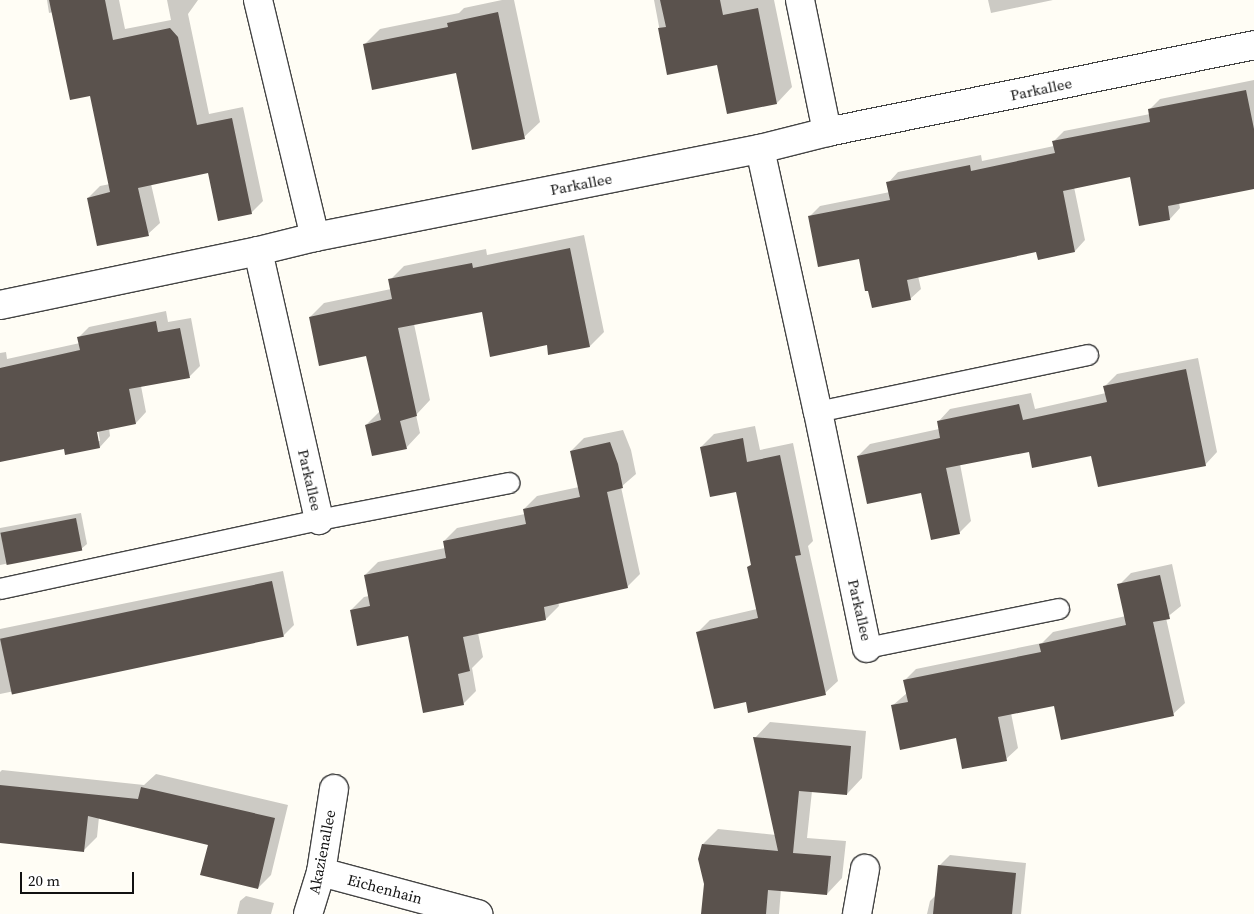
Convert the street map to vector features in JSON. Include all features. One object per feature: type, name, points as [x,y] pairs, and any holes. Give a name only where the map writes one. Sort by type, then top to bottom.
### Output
[{"type":"street","points":[[258,0],[315,237]]},
{"type":"street","points":[[800,0],[827,132]]},
{"type":"street","name":"Parkallee","points":[[0,305],[258,252],[315,237],[760,149],[827,132],[1254,45]]},
{"type":"street","name":"Parkallee","points":[[760,149],[818,412],[867,648]]},
{"type":"street","name":"Parkallee","points":[[258,252],[319,520]]},
{"type":"street","name":"Akazienallee","points":[[308,914],[321,872],[334,789]]},
{"type":"street","points":[[857,914],[865,869]]},
{"type":"street","name":"Eichenhain","points":[[321,872],[478,914]]},
{"type":"lane","points":[[818,412],[1088,356]]},
{"type":"lane","name":"Parkallee","points":[[319,520],[509,483]]},
{"type":"lane","points":[[0,589],[319,520]]},
{"type":"lane","name":"Parkallee","points":[[867,648],[1059,609]]},
{"type":"building","points":[[49,0],[105,0],[113,40],[170,28],[178,37],[197,125],[232,118],[252,214],[218,221],[208,173],[138,188],[149,236],[97,246],[87,198],[110,192],[90,96],[70,100]]},
{"type":"building","points":[[660,0],[720,0],[723,15],[758,8],[777,104],[727,114],[717,65],[667,75],[658,28],[666,27]]},
{"type":"building","points":[[498,12],[525,139],[472,150],[456,73],[372,90],[363,44],[448,27],[447,23]]},
{"type":"building","points":[[1246,90],[1254,129],[1254,189],[1168,206],[1170,220],[1139,226],[1130,177],[1063,191],[1075,252],[1038,260],[1036,252],[907,280],[911,300],[872,308],[868,291],[865,291],[859,259],[818,267],[808,216],[890,200],[886,182],[970,165],[971,171],[1055,153],[1052,141],[1150,122],[1148,109]]},
{"type":"building","points":[[570,248],[590,347],[548,355],[547,345],[490,357],[482,312],[398,328],[417,416],[400,421],[407,449],[372,456],[365,425],[381,420],[366,356],[319,366],[309,317],[392,299],[388,279],[472,263],[473,268]]},
{"type":"building","points":[[156,321],[158,332],[180,328],[190,378],[129,389],[136,424],[97,432],[100,448],[65,455],[64,449],[0,462],[0,368],[80,350],[77,337]]},
{"type":"building","points":[[1186,369],[1206,466],[1098,487],[1091,456],[1032,468],[1029,452],[946,468],[960,534],[931,540],[921,493],[867,504],[857,456],[940,438],[937,421],[1019,404],[1023,420],[1107,402],[1103,386]]},
{"type":"building","points":[[743,438],[747,462],[780,455],[801,555],[795,556],[826,695],[748,713],[746,702],[714,709],[696,632],[758,618],[747,567],[751,565],[736,492],[710,497],[700,447]]},
{"type":"building","points":[[610,442],[618,464],[623,488],[607,492],[628,588],[544,607],[546,620],[463,637],[470,671],[458,674],[464,705],[423,713],[408,636],[357,646],[350,610],[370,606],[364,575],[446,558],[443,541],[526,524],[523,509],[580,497],[570,451]]},
{"type":"building","points":[[76,518],[82,550],[7,565],[0,533]]},
{"type":"building","points":[[1160,575],[1170,619],[1153,622],[1174,716],[1061,740],[1054,706],[998,717],[1007,761],[962,769],[956,738],[900,750],[891,705],[908,702],[903,680],[1041,652],[1039,644],[1126,625],[1117,584]]},
{"type":"building","points":[[272,581],[284,637],[12,695],[0,639]]},
{"type":"building","points":[[753,737],[851,746],[847,795],[799,791],[793,853],[831,856],[827,895],[768,890],[766,914],[701,914],[704,884],[698,859],[702,844],[778,851]]},
{"type":"building","points":[[0,785],[138,799],[141,787],[275,818],[258,889],[200,875],[208,845],[88,816],[84,852],[0,843]]},
{"type":"building","points":[[938,865],[1016,873],[1012,914],[933,914]]}]
